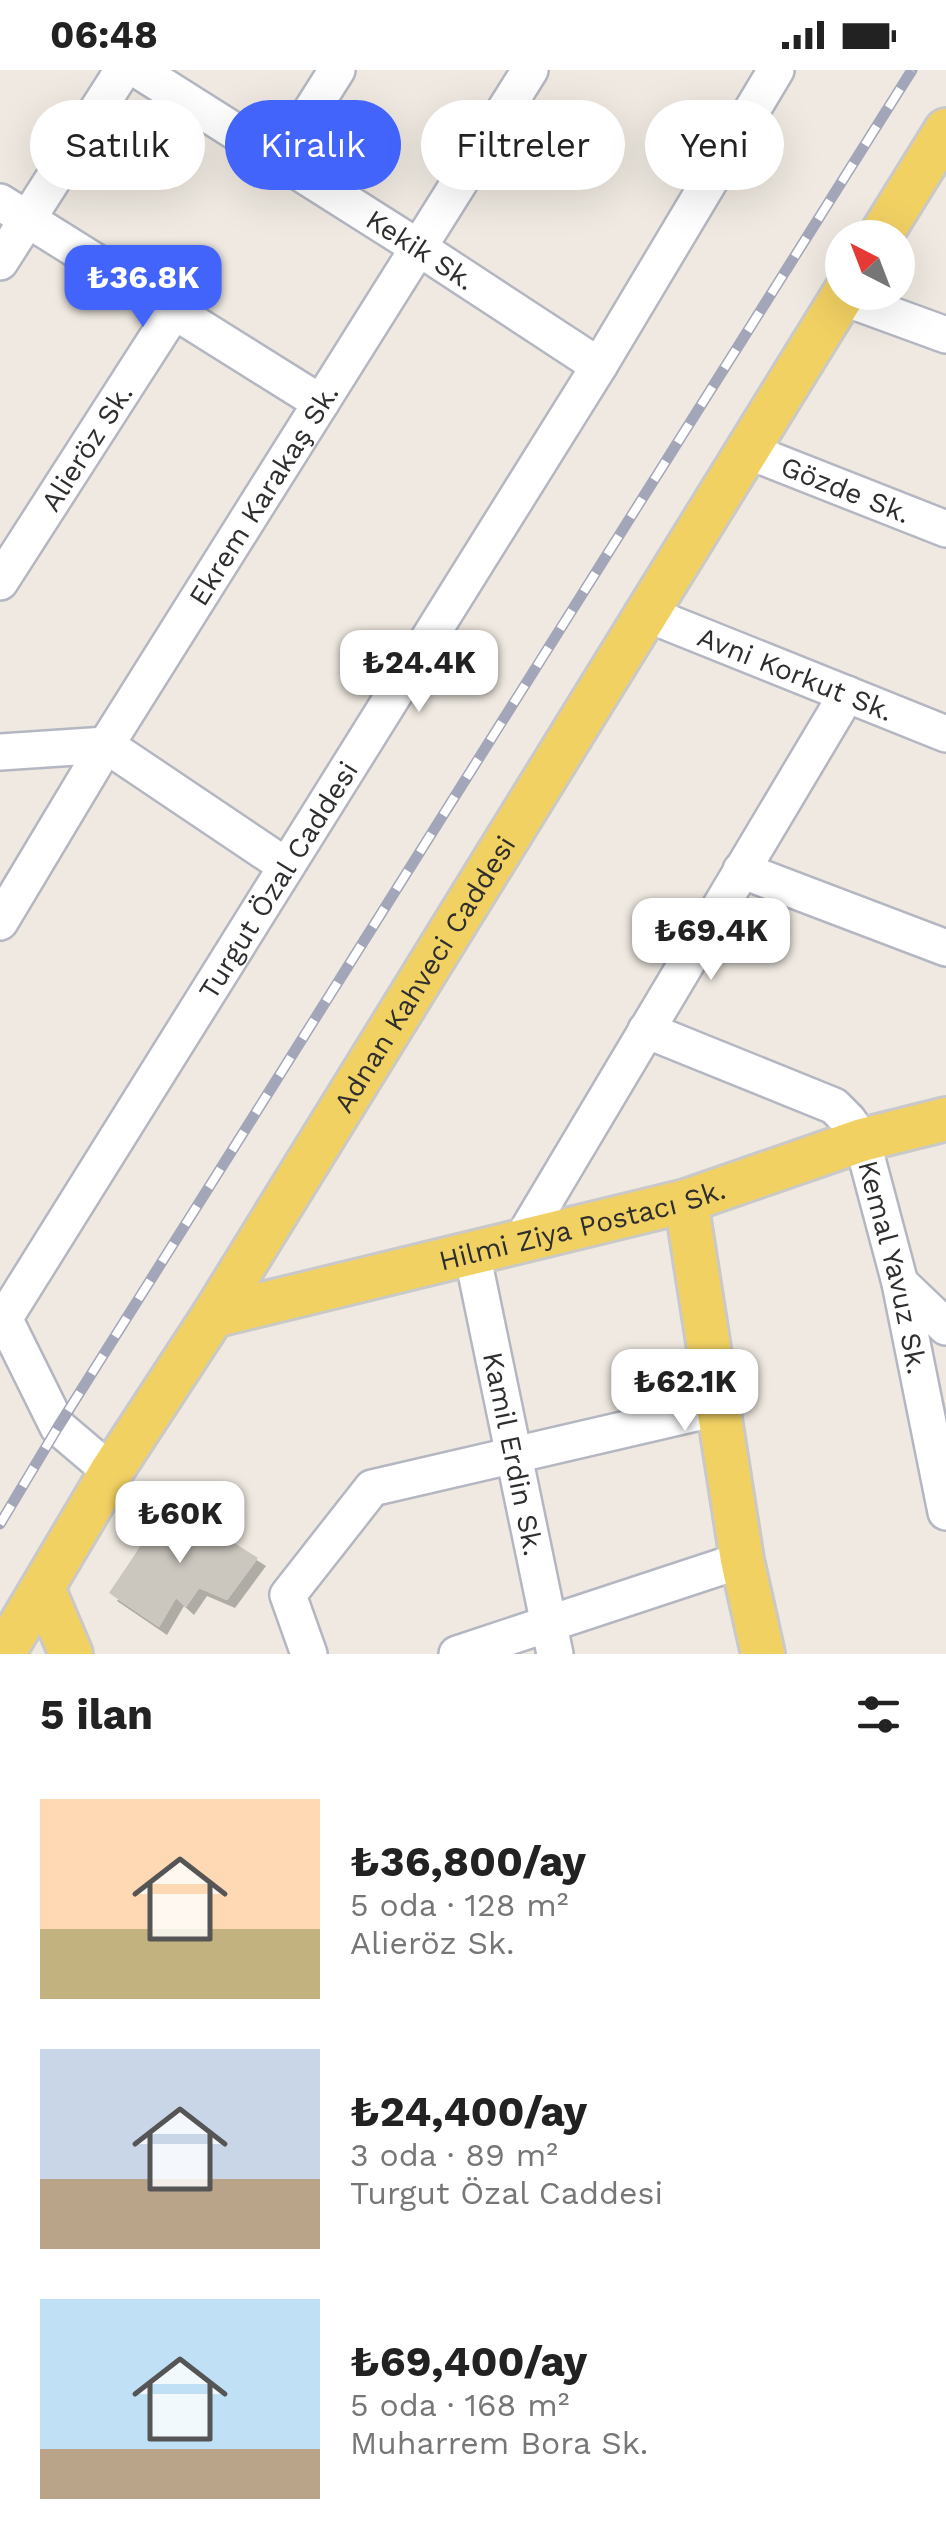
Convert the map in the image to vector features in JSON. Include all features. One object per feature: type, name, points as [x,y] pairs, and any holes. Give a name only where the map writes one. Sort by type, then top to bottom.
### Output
[{"type":"main road","points":[[891,220],[946,132]]},
{"type":"main road","name":"Adnan Kahveci Caddesi","points":[[4,1654],[110,1472],[213,1316],[835,310]]},
{"type":"main road","name":"Hilmi Ziya Postacı Sk.","points":[[213,1316],[686,1200],[862,1140],[946,1120]]},
{"type":"main road","points":[[686,1200],[742,1560],[763,1654]]},
{"type":"main road","points":[[43,1588],[71,1654]]},
{"type":"street","points":[[0,262],[14,211],[123,70]]},
{"type":"street","name":"Kekik Sk.","points":[[138,70],[225,125]]},
{"type":"street","points":[[318,100],[337,70]]},
{"type":"street","name":"Ekrem Karakaş Sk.","points":[[0,922],[530,70]]},
{"type":"street","name":"Turgut Özal Caddesi","points":[[1,1320],[599,366],[776,70]]},
{"type":"street","name":"Kekik Sk.","points":[[327,190],[599,366]]},
{"type":"street","points":[[14,211],[321,403]]},
{"type":"street","points":[[882,310],[946,335]]},
{"type":"street","name":"Alieröz Sk.","points":[[0,582],[174,312]]},
{"type":"street","name":"Gözde Sk.","points":[[748,451],[946,529]]},
{"type":"street","name":"Avni Korkut Sk.","points":[[647,614],[946,734]]},
{"type":"street","points":[[522,1241],[847,694]]},
{"type":"street","points":[[0,752],[106,746],[286,866]]},
{"type":"street","points":[[741,870],[946,948]]},
{"type":"street","points":[[646,1030],[834,1106],[862,1140]]},
{"type":"street","name":"Kemal Yavuz Sk.","points":[[862,1140],[900,1284],[946,1512]]},
{"type":"street","name":"Kamil Erdin Sk.","points":[[472,1253],[552,1639]]},
{"type":"street","points":[[900,1284],[946,1326]]},
{"type":"street","points":[[1,1320],[58,1427],[110,1472]]},
{"type":"street","points":[[309,1654],[288,1595],[372,1488],[718,1408]]},
{"type":"street","points":[[457,1654],[552,1639],[742,1560]]},
{"type":"building","points":[[170,1502],[258,1558],[227,1600],[199,1588],[186,1607],[176,1598],[159,1627],[109,1593]]},
{"type":"railway","points":[[0,1524],[912,70]]}]
